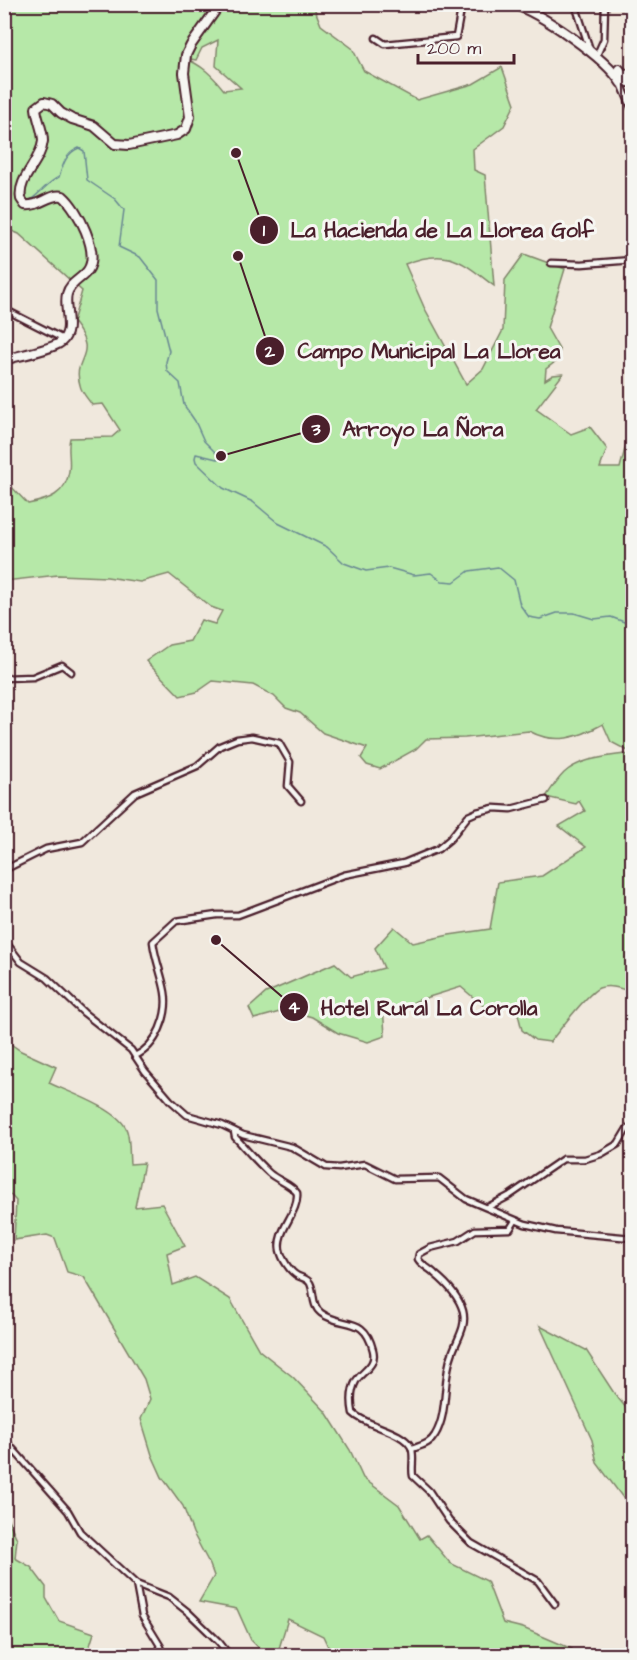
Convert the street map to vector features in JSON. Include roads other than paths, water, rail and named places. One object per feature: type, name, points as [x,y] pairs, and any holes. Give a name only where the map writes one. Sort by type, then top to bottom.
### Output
[{"type":"highway","points":[[4,360],[56,346],[64,340],[68,327],[67,293],[89,268],[92,257],[91,245],[71,205],[63,196],[52,196],[31,206],[25,205],[21,199],[20,194],[24,182],[43,142],[36,108],[44,102],[52,104],[61,113],[94,126],[109,141],[121,145],[165,139],[183,132],[190,117],[184,73],[186,55],[220,4]]},
{"type":"highway","points":[[512,4],[538,15],[629,77]]},
{"type":"street","points":[[376,38],[386,44],[456,37],[462,4]]},
{"type":"street","points":[[575,4],[594,55]]},
{"type":"street","points":[[594,55],[604,39],[605,4]]},
{"type":"street","points":[[629,77],[628,98],[633,109]]},
{"type":"street","points":[[551,263],[582,264],[633,260]]},
{"type":"street","points":[[4,309],[64,340]]},
{"type":"street","points":[[4,678],[33,677],[62,665],[71,672]]},
{"type":"street","points":[[4,870],[46,849],[82,842],[135,793],[197,766],[217,748],[237,740],[255,737],[279,743],[290,762],[288,786],[301,801]]},
{"type":"street","points":[[135,1056],[141,1054],[153,1041],[164,1016],[166,994],[153,942],[176,921],[217,915],[238,915],[344,875],[404,863],[444,845],[468,816],[487,809],[511,809],[546,800]]},
{"type":"street","points":[[4,940],[7,949],[21,962],[47,978],[84,1013],[131,1050],[145,1071],[182,1112],[193,1118],[292,1147],[326,1167],[365,1164],[395,1179],[439,1178],[466,1199],[515,1221],[556,1231],[633,1238]]},
{"type":"street","points":[[633,996],[633,1001]]},
{"type":"street","points":[[488,1207],[509,1196],[563,1159],[593,1158],[608,1151],[618,1144],[627,1129],[633,1125]]},
{"type":"street","points":[[234,1131],[235,1137],[264,1168],[297,1193],[296,1205],[279,1243],[281,1254],[288,1267],[297,1276],[310,1283],[318,1311],[354,1324],[364,1330],[368,1336],[374,1359],[371,1366],[354,1385],[353,1413],[368,1424],[383,1426],[409,1444],[412,1449],[413,1476],[429,1491],[449,1521],[471,1543],[538,1581],[555,1604]]},
{"type":"street","points":[[412,1449],[431,1442],[436,1434],[444,1400],[445,1379],[451,1356],[463,1329],[464,1318],[457,1298],[434,1273],[420,1263],[419,1254],[430,1248],[458,1241],[475,1230],[510,1228],[515,1221]]},
{"type":"street","points":[[4,1439],[68,1510],[80,1532],[136,1584],[169,1597],[208,1630],[230,1656]]},
{"type":"street","points":[[136,1584],[142,1616],[161,1647],[163,1656]]},
{"type":"waterway","points":[[27,202],[59,177],[71,153],[79,148],[84,151],[87,180],[115,199],[124,210],[119,247],[140,257],[158,280],[158,308],[169,351],[166,362],[167,371],[180,383],[184,405],[195,421],[204,441],[221,458],[196,454],[196,462],[223,488],[253,502],[278,523],[327,547],[344,563],[366,571],[389,568],[414,575],[431,573],[442,581],[454,582],[469,571],[498,567],[514,580],[520,605],[529,617],[540,619],[557,613],[574,613],[594,619],[611,617],[632,625]]},
{"type":"place","name":"La Hacienda de La Llorea Golf","points":[[236,153]]},
{"type":"place","name":"Campo Municipal La Llorea","points":[[238,256]]},
{"type":"place","name":"Arroyo La Ñora","points":[[221,456]]},
{"type":"place","name":"Hotel Rural La Corolla","points":[[216,940]]}]
